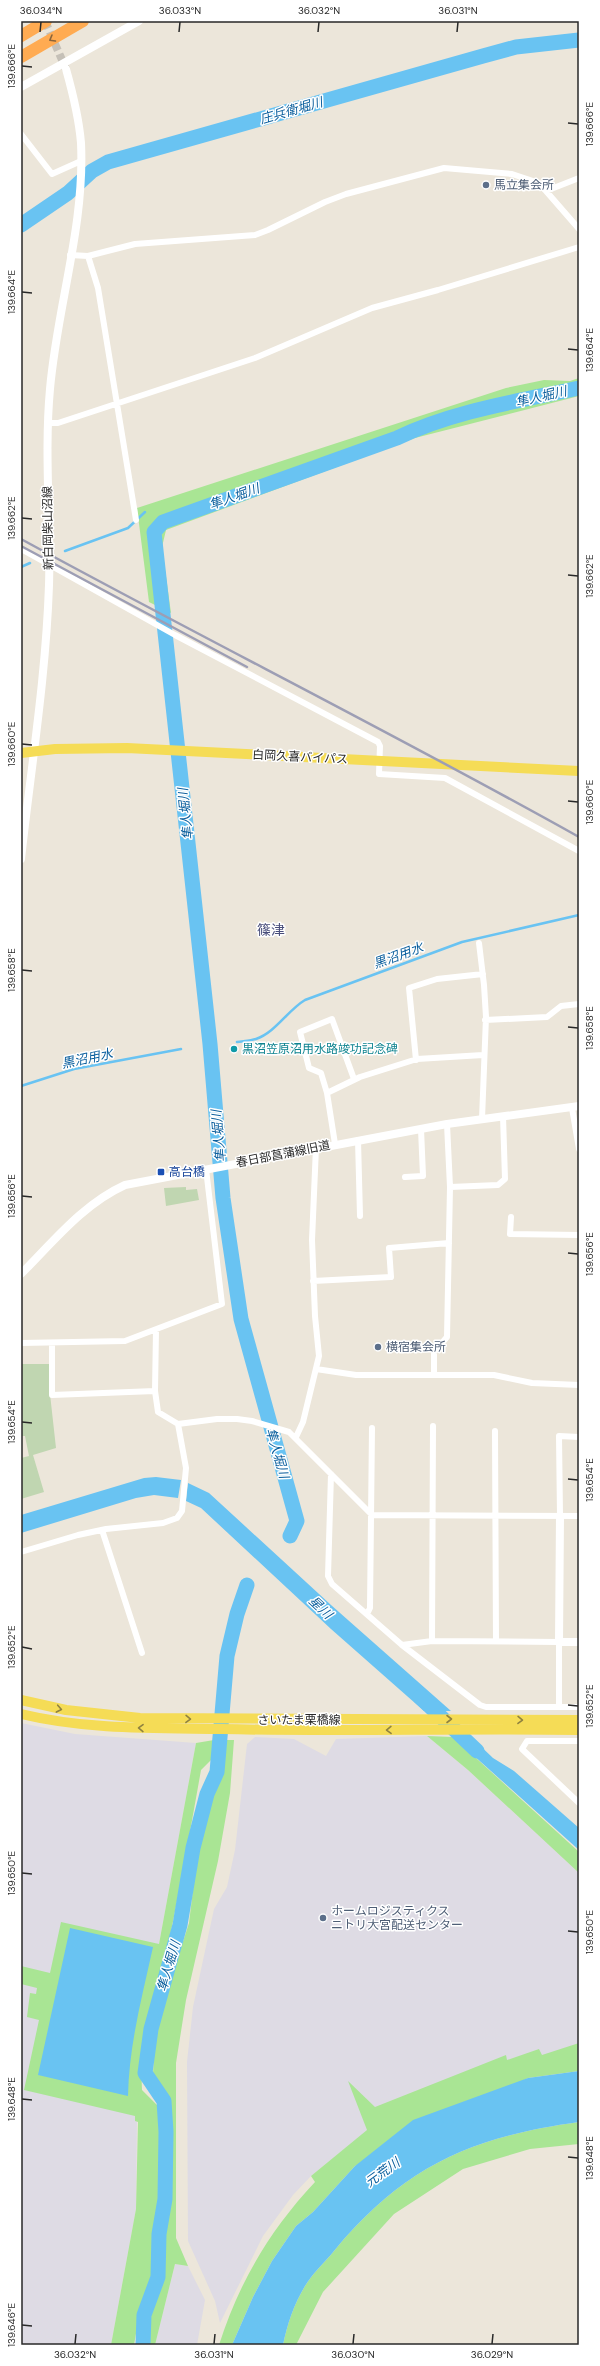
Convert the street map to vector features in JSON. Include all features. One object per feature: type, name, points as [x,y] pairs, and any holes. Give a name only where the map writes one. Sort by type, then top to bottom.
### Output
[{"type":"highway","points":[[21,36],[46,21]]},
{"type":"highway","points":[[21,57],[83,21]]},
{"type":"main road","name":"白岡久喜バイパス","points":[[21,752],[102,748],[165,750],[579,771]]},
{"type":"main road","name":"さいたま栗橋線","points":[[21,1700],[66,1710],[116,1717],[208,1724]]},
{"type":"main road","name":"さいたま栗橋線","points":[[21,1714],[115,1728],[208,1724],[417,1719],[579,1720]]},
{"type":"main road","name":"さいたま栗橋線","points":[[229,1724],[428,1730],[579,1730]]},
{"type":"street","points":[[21,87],[139,21]]},
{"type":"street","points":[[21,134],[52,174],[81,164],[78,118],[66,69]]},
{"type":"street","name":"新白岡柴山沼線","points":[[21,859],[45,652],[49,564],[48,423],[55,342],[79,197],[81,164]]},
{"type":"street","points":[[70,255],[88,256],[135,244],[255,235],[325,202],[346,194],[444,168],[512,174],[539,183],[579,229]]},
{"type":"street","points":[[546,190],[579,178]]},
{"type":"street","points":[[48,423],[58,423],[255,358],[372,308],[438,290],[579,247]]},
{"type":"street","points":[[88,256],[98,288],[136,520]]},
{"type":"street","points":[[21,549],[174,634],[378,742],[380,746],[378,761],[379,774],[445,778],[579,851]]},
{"type":"street","points":[[479,943],[484,974],[486,1020],[483,1055],[482,1119]]},
{"type":"street","points":[[416,1060],[409,988],[437,979],[484,974]]},
{"type":"street","points":[[486,1020],[547,1017],[561,1006],[579,1004]]},
{"type":"street","points":[[335,1144],[327,1094],[320,1073],[309,1068],[300,1032],[332,1020],[354,1079]]},
{"type":"street","points":[[327,1094],[354,1079],[416,1060],[483,1055]]},
{"type":"street","points":[[575,1107],[579,1149]]},
{"type":"street","name":"春日部菖蒲線旧道","points":[[21,1274],[92,1204],[108,1193],[142,1180],[447,1124],[575,1107]]},
{"type":"street","points":[[450,1187],[498,1185],[505,1179],[503,1116]]},
{"type":"street","points":[[434,1375],[434,1352],[447,1337],[450,1187],[447,1124]]},
{"type":"street","points":[[405,1177],[423,1176],[421,1129]]},
{"type":"street","points":[[358,1140],[360,1216]]},
{"type":"street","points":[[296,1437],[303,1422],[316,1369],[319,1346],[313,1281],[312,1240],[316,1147]]},
{"type":"street","points":[[21,1343],[125,1341],[222,1304],[208,1169]]},
{"type":"street","points":[[511,1217],[510,1234],[579,1235]]},
{"type":"street","points":[[313,1281],[391,1277],[389,1248],[449,1243]]},
{"type":"street","points":[[156,1330],[155,1391],[158,1412],[178,1424],[217,1419],[252,1421],[281,1429],[296,1437],[372,1515],[579,1516]]},
{"type":"street","points":[[52,1343],[52,1395],[155,1391]]},
{"type":"street","points":[[316,1369],[356,1375],[494,1375],[532,1383],[579,1385]]},
{"type":"street","points":[[21,1552],[102,1530],[163,1523],[177,1518],[182,1511],[186,1468],[178,1424]]},
{"type":"street","points":[[432,1641],[433,1426]]},
{"type":"street","points":[[367,1614],[370,1608],[372,1428]]},
{"type":"street","points":[[495,1431],[496,1642]]},
{"type":"street","points":[[559,1707],[559,1436],[579,1437]]},
{"type":"street","points":[[331,1474],[328,1576],[332,1584],[402,1644],[480,1705],[486,1707],[579,1708]]},
{"type":"street","points":[[102,1530],[142,1653]]},
{"type":"street","points":[[402,1644],[432,1641],[579,1642]]},
{"type":"street","points":[[579,1741],[526,1741],[522,1749],[579,1803]]},
{"type":"shaded area","points":[[21,1723],[75,1734],[196,1743],[159,1944],[138,2030],[136,2209],[111,2345],[21,2345]]},
{"type":"shaded area","points":[[427,1736],[468,1770],[579,1873],[579,2055],[368,2130],[311,2176],[293,2195],[263,2236],[220,2323],[215,2301],[188,2241],[187,2062],[193,2007],[214,1909],[227,1887],[235,1850],[247,1744],[255,1737],[294,1739],[326,1756],[336,1739]]},
{"type":"shaded area","points":[[175,2264],[188,2266],[205,2300],[197,2345],[155,2345]]},
{"type":"green space","points":[[579,378],[579,396],[415,438],[166,530],[162,547],[171,613],[149,602],[137,508],[506,388],[544,380],[570,381]]},
{"type":"green space","points":[[186,1187],[186,1190],[197,1189],[199,1200],[166,1206],[164,1188]]},
{"type":"green space","points":[[21,1364],[49,1364],[50,1394],[56,1448],[33,1455],[44,1492],[21,1499],[21,1458],[29,1456],[25,1436],[21,1436]]},
{"type":"green space","points":[[427,1736],[453,1737],[579,1852],[579,1873],[468,1770]]},
{"type":"green space","points":[[214,1740],[212,1759],[201,1770],[171,1933],[149,2022],[143,2053],[142,2090],[157,2105],[162,2129],[161,2188],[152,2253],[151,2276],[138,2322],[134,2345],[111,2345],[136,2209],[138,2122],[135,2121],[135,2116],[24,2090],[39,2020],[27,2017],[30,1993],[36,1994],[37,1988],[21,1984],[21,1966],[50,1973],[61,1922],[159,1944],[196,1743]]},
{"type":"green space","points":[[224,1740],[234,1740],[230,1793],[218,1861],[186,2000],[176,2063],[176,2238],[188,2266],[175,2264],[155,2345],[146,2345],[147,2315],[164,2275],[162,2226],[169,2201],[171,2127],[166,2100],[153,2073],[155,2040],[168,1988],[189,1923],[197,1856],[209,1807],[220,1774]]},
{"type":"green space","points":[[579,2043],[579,2071],[528,2078],[355,2166],[313,2212],[296,2226],[272,2261],[253,2297],[232,2345],[219,2345],[246,2278],[270,2238],[315,2182],[311,2176],[367,2130],[348,2081],[375,2107],[506,2055],[507,2060],[539,2049],[542,2055]]},
{"type":"green space","points":[[579,2122],[579,2144],[530,2149],[463,2169],[394,2214],[323,2292],[296,2345],[283,2345],[294,2307],[308,2281],[360,2222],[387,2197],[414,2177],[443,2160],[473,2147],[541,2128]]},
{"type":"water","points":[[156,1477],[181,1480],[178,1498],[154,1495],[136,1498],[21,1533],[21,1515],[144,1478]]},
{"type":"water","points":[[188,1483],[209,1493],[331,1605],[451,1711],[424,1711],[331,1629],[201,1508],[186,1501]]},
{"type":"water","points":[[470,1736],[493,1758],[514,1771],[579,1828],[579,1850],[453,1737]]},
{"type":"water","points":[[70,1928],[153,1947],[133,2040],[128,2096],[38,2075]]},
{"type":"water","name":"元荒川","points":[[579,2071],[579,2122],[541,2128],[473,2147],[443,2160],[414,2177],[387,2197],[360,2222],[312,2277],[305,2286],[294,2307],[283,2345],[232,2345],[253,2297],[272,2261],[296,2226],[313,2212],[355,2166],[413,2120],[528,2078]]},
{"type":"waterway","name":"庄兵衛堀川","points":[[21,225],[68,193],[92,171],[108,162],[516,47],[579,40]]},
{"type":"waterway","name":"隼人堀川","points":[[290,1536],[297,1521],[241,1319],[223,1198],[210,1044],[154,532],[163,522],[441,421],[510,402],[579,388]]},
{"type":"waterway","points":[[65,551],[128,528],[145,512]]},
{"type":"waterway","points":[[21,567],[30,563]]},
{"type":"waterway","name":"黒沼用水","points":[[237,1042],[254,1040],[263,1036],[305,1000],[462,942],[579,915]]},
{"type":"waterway","name":"黒沼用水","points":[[21,1086],[74,1069],[181,1049]]},
{"type":"waterway","name":"隼人堀川","points":[[143,2345],[144,2315],[158,2277],[159,2234],[165,2199],[166,2132],[164,2101],[145,2073],[151,2029],[180,1925],[193,1848],[207,1794],[217,1772],[227,1656],[237,1614],[247,1585]]},
{"type":"waterway","name":"星川","points":[[420,1697],[477,1751]]},
{"type":"tunnel","points":[[45,21],[66,69]]},
{"type":"railway","points":[[21,539],[440,761],[579,837]]},
{"type":"railway","points":[[21,546],[247,667]]},
{"type":"place","name":"馬立集会所","points":[[486,185]]},
{"type":"place","name":"黒沼笠原沼用水路竣功記念碑","points":[[234,1049]]},
{"type":"place","name":"高台橋","points":[[161,1172]]},
{"type":"place","name":"横宿集会所","points":[[378,1347]]},
{"type":"place","name":"ホームロジスティクス ニトリ大宮配送センター","points":[[323,1918]]},
{"type":"district","name":"篠津","points":[[271,930]]}]
